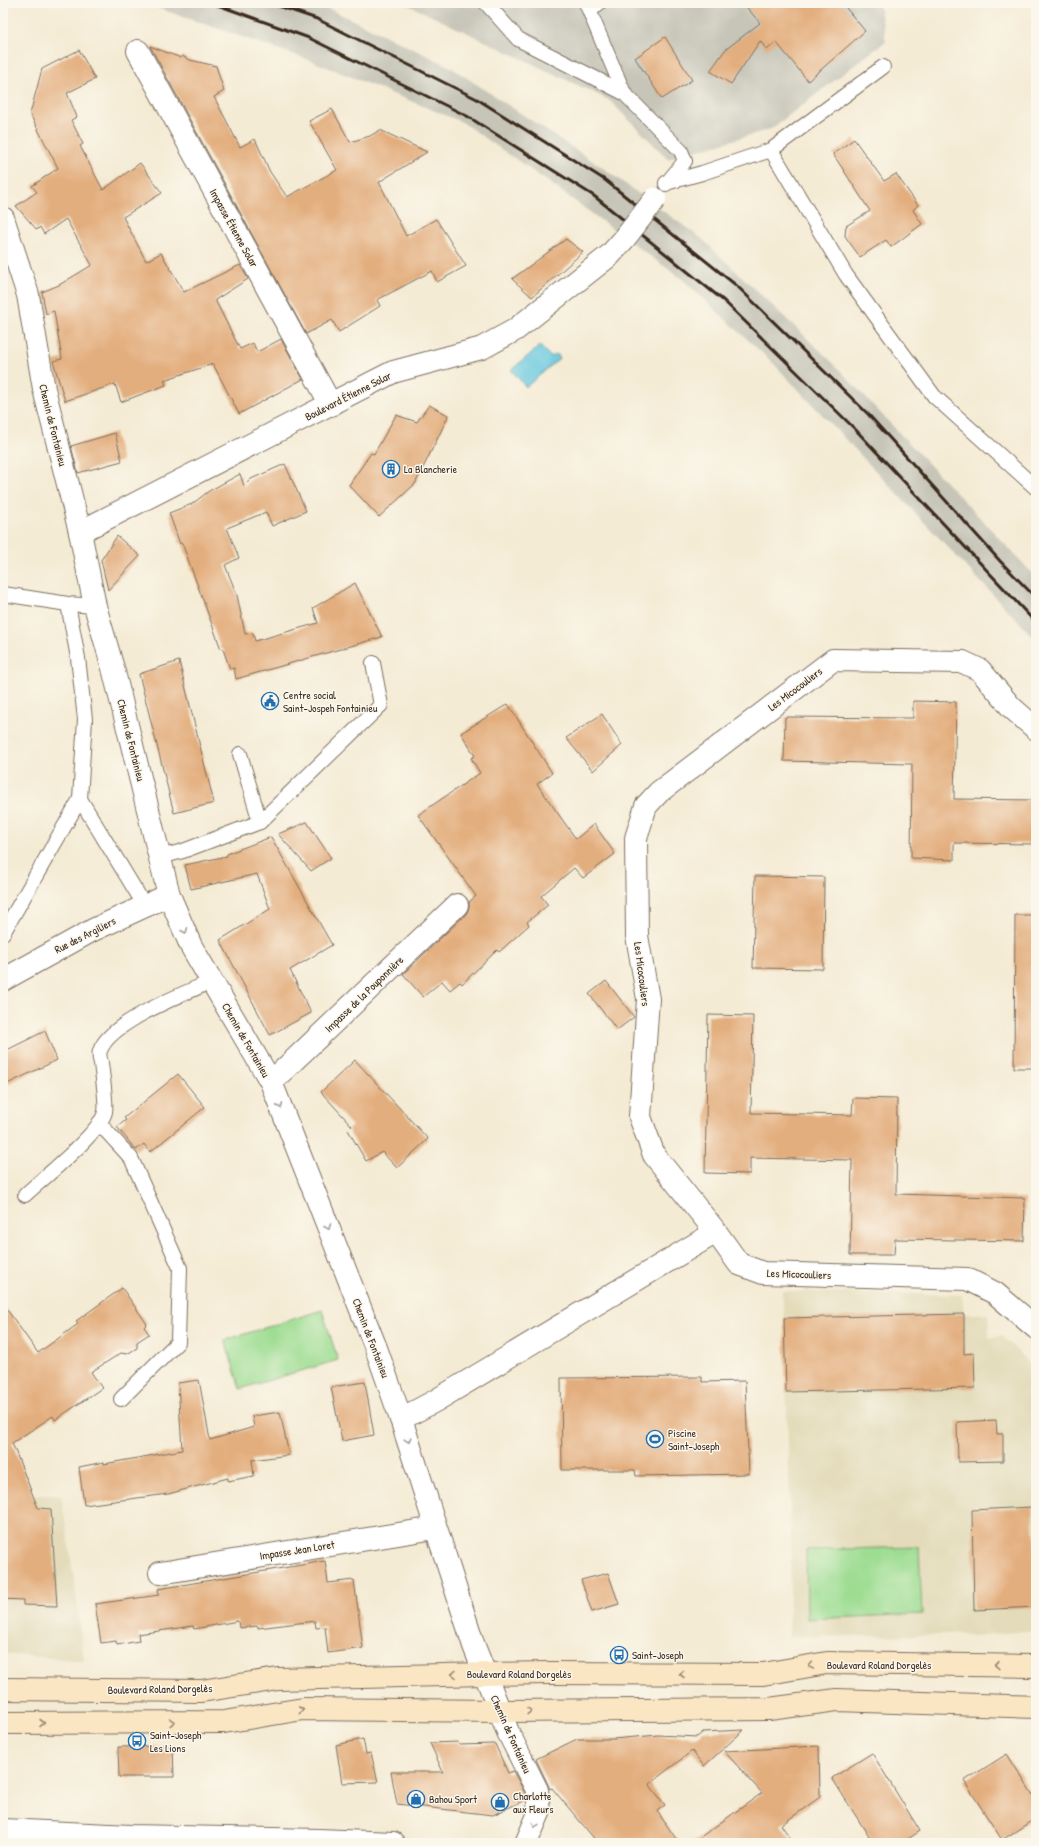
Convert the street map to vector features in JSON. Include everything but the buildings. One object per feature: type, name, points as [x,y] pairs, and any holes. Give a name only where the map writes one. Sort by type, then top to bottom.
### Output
[{"type":"main road","name":"Boulevard Roland Dorgelès","points":[[3,1689],[201,1691],[278,1679],[548,1672],[763,1674],[827,1663],[1036,1666]]},
{"type":"main road","points":[[3,1723],[224,1722],[303,1709],[500,1711],[769,1710],[836,1700],[1036,1707]]},
{"type":"street","name":"Impasse Étienne Solar","points":[[138,51],[331,405]]},
{"type":"street","name":"Boulevard Étienne Solar","points":[[80,532],[393,372],[482,348],[515,330],[610,254],[625,238],[660,191]]},
{"type":"street","name":"Chemin de Fontainieu","points":[[3,218],[28,295],[44,389],[80,532],[95,606],[113,668],[169,895],[191,946],[271,1082],[376,1348],[401,1419],[474,1646],[500,1711],[537,1790],[539,1813],[526,1843]]},
{"type":"street","name":"Les Micocouliers","points":[[1036,729],[1011,706],[980,670],[963,662],[833,660],[659,792],[646,806],[636,838],[637,936],[648,999],[640,1117],[654,1155],[716,1232],[739,1264],[763,1273],[967,1279],[995,1293],[1036,1328]]},
{"type":"street","name":"Rue des Argiliers","points":[[3,980],[93,930],[169,895]]},
{"type":"street","name":"Impasse de la Pouponnière","points":[[271,1082],[457,905]]},
{"type":"street","points":[[401,1419],[435,1401],[716,1232]]},
{"type":"street","name":"Impasse Jean Loret","points":[[160,1573],[435,1528]]},
{"type":"street","points":[[3,1830],[131,1836],[392,1843]]},
{"type":"lane","points":[[486,3],[518,39],[624,93],[681,151],[685,161],[660,191]]},
{"type":"lane","points":[[592,6],[624,93]]},
{"type":"lane","points":[[660,191],[702,173],[770,150],[883,67]]},
{"type":"lane","points":[[770,150],[846,275],[934,396],[1036,488]]},
{"type":"lane","points":[[3,594],[68,604],[95,606]]},
{"type":"lane","points":[[3,933],[80,799],[85,719],[78,658],[68,604]]},
{"type":"lane","points":[[160,857],[183,851],[260,822],[381,705],[373,663]]},
{"type":"lane","points":[[240,754],[260,822]]},
{"type":"lane","points":[[80,799],[144,906]]},
{"type":"lane","points":[[25,1195],[100,1123],[105,1112],[100,1052],[108,1039],[118,1028],[146,1012],[212,981]]},
{"type":"lane","points":[[100,1123],[131,1158],[180,1268],[178,1342],[122,1399]]},
{"type":"shaded area","points":[[143,3],[317,3],[449,66],[600,166],[701,238],[831,361],[1036,577],[1036,640],[774,364],[682,279],[547,181],[462,122],[312,61]]},
{"type":"shaded area","points":[[404,3],[879,3],[886,41],[771,129],[668,159],[609,100]]},
{"type":"shaded area","points":[[782,1291],[962,1295],[964,1314],[988,1314],[989,1338],[1002,1336],[1036,1370],[1036,1630],[973,1636],[957,1633],[938,1635],[789,1637],[791,1541]]},
{"type":"shaded area","points":[[61,1495],[75,1585],[84,1661],[3,1654],[3,1496]]},
{"type":"green space","points":[[322,1310],[338,1360],[240,1389],[225,1340]]},
{"type":"green space","points":[[919,1547],[922,1614],[807,1619],[806,1550]]},
{"type":"water","points":[[540,346],[551,357],[557,354],[560,358],[526,387],[511,370]]},
{"type":"railway","points":[[212,3],[309,38],[467,116],[594,196],[724,301],[854,428],[1036,623]]},
{"type":"railway","points":[[270,3],[317,19],[477,99],[605,180],[737,286],[868,414],[1000,561],[1036,598]]},
{"type":"place","name":"La Blancherie","points":[[391,469]]},
{"type":"place","name":"Centre social Saint-Jospeh Fontainieu","points":[[270,701]]},
{"type":"place","name":"Piscine Saint-Joseph","points":[[655,1439]]},
{"type":"place","name":"Saint-Joseph","points":[[619,1655]]},
{"type":"place","name":"Saint-Joseph Les Lions","points":[[137,1741]]},
{"type":"place","name":"Bahou Sport","points":[[416,1799]]},
{"type":"place","name":"Charlotte aux Fleurs","points":[[500,1802]]}]
